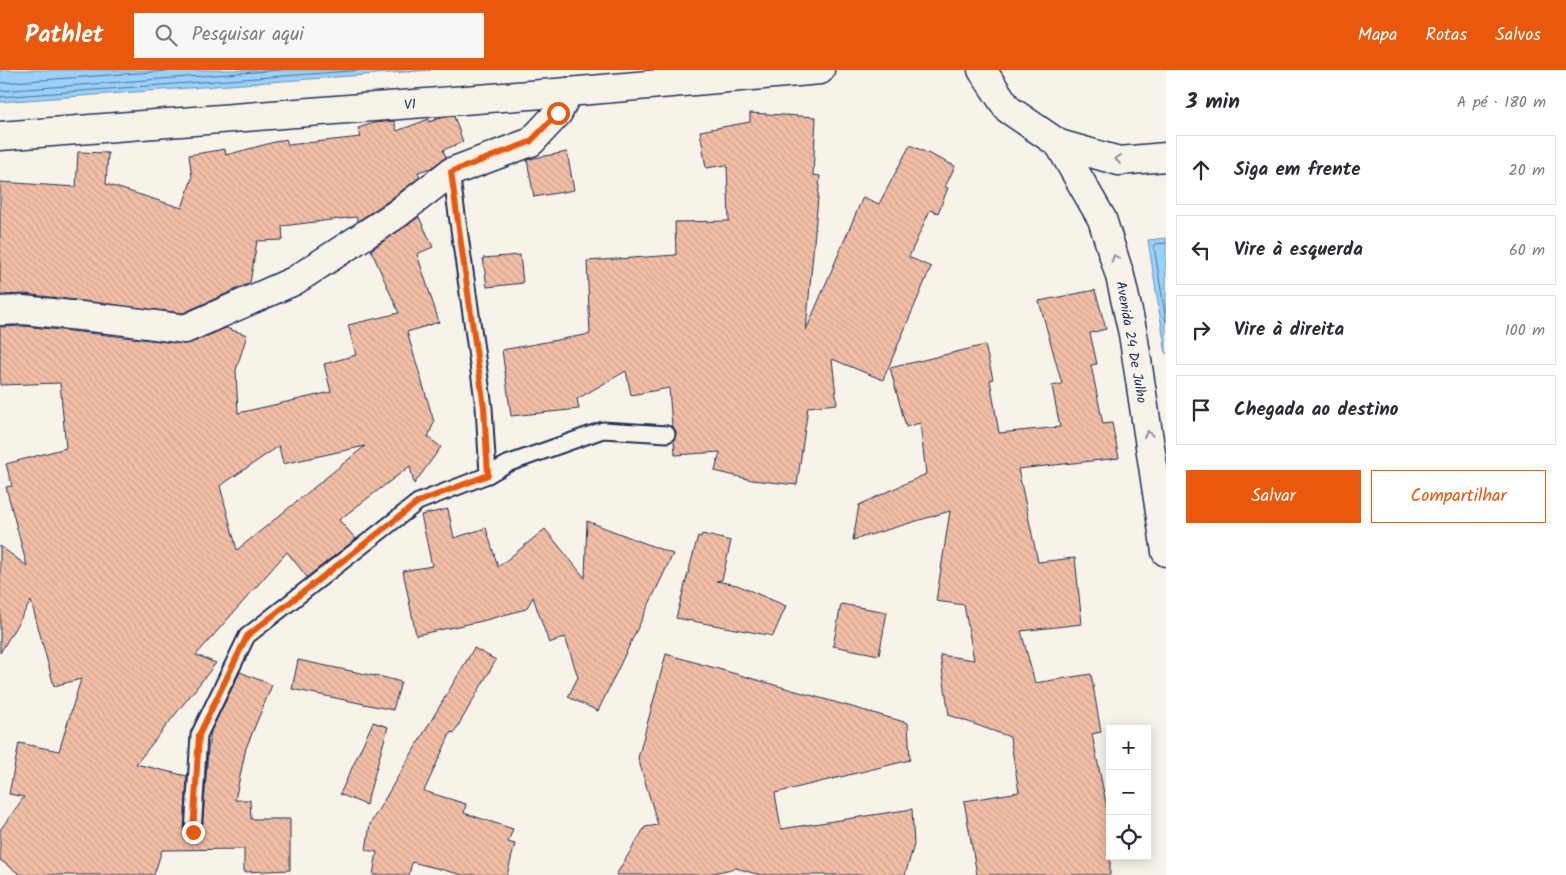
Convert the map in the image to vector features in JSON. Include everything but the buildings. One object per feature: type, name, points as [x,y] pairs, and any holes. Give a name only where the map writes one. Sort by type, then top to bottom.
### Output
[{"type":"street","name":"V1","points":[[0,136],[568,92],[820,70]]},
{"type":"street","points":[[982,70],[1008,108],[1059,144],[1119,161],[1166,157]]},
{"type":"street","points":[[0,311],[22,310],[118,320],[186,330],[294,281],[397,214],[451,172],[530,142],[558,113],[568,92]]},
{"type":"street","name":"Avenida 24 De Julho","points":[[1059,144],[1102,219],[1120,276],[1133,334],[1166,552]]},
{"type":"lane","points":[[451,172],[484,407],[488,475]]},
{"type":"lane","points":[[193,832],[199,735],[247,636],[418,502],[488,475],[507,464],[603,430],[667,434]]},
{"type":"water","points":[[0,70],[431,70],[0,102]]},
{"type":"water","points":[[1166,238],[1166,354],[1148,240]]},
{"type":"route","points":[[193,832],[199,735],[247,636],[418,502],[488,475],[484,407],[451,172],[530,142],[558,113]]}]
